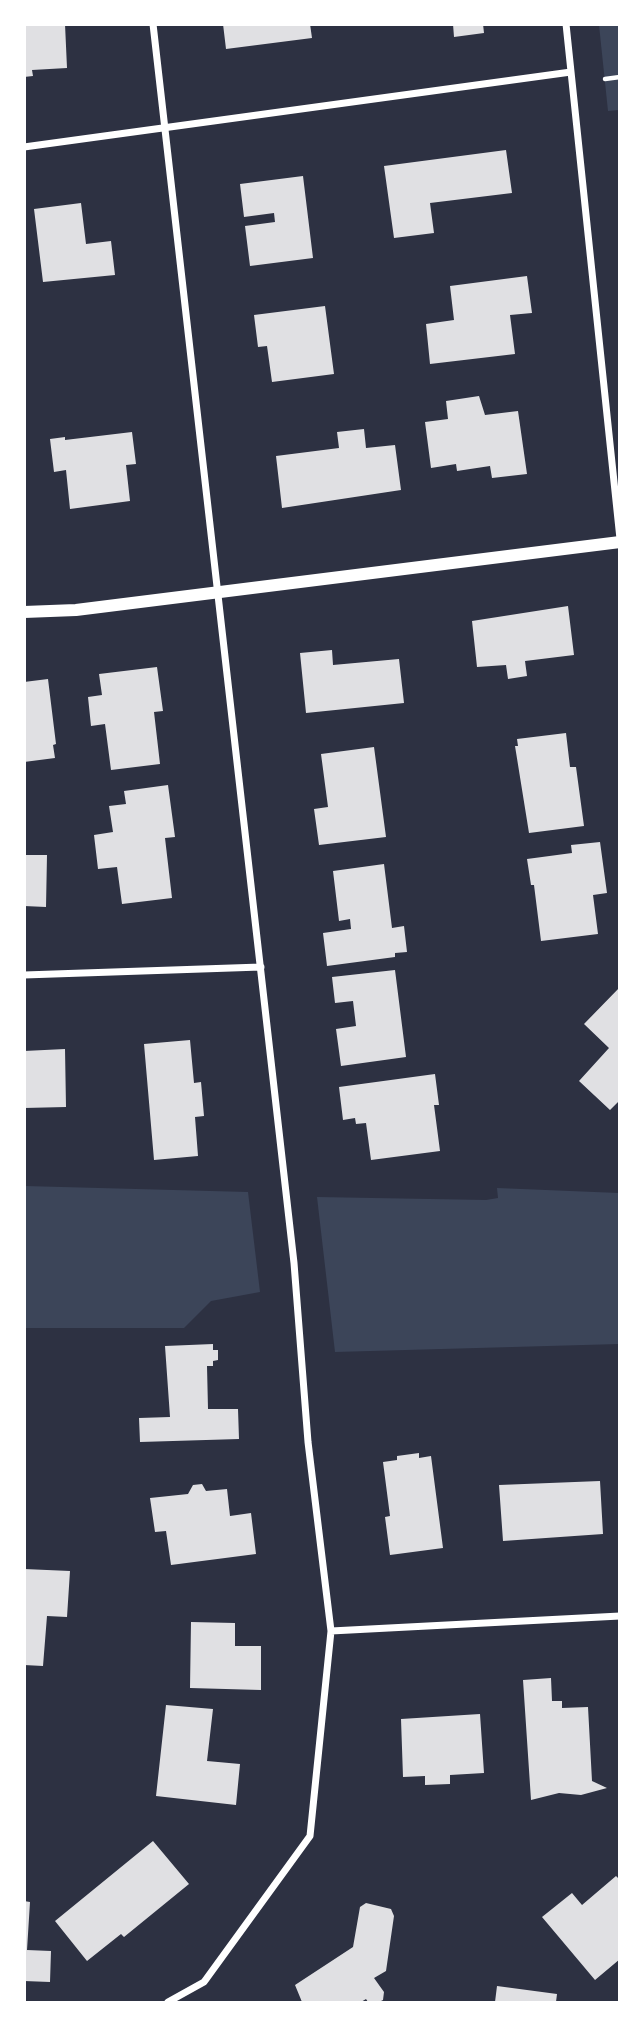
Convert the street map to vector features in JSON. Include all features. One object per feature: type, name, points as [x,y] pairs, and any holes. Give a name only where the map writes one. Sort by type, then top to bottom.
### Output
[{"type":"street","points":[[153,24],[294,1263],[307,1443],[331,1631],[310,1836],[204,1982],[168,2003]]},
{"type":"street","points":[[24,612],[76,610],[620,540],[566,24]]},
{"type":"street","points":[[24,147],[166,130],[571,72]]},
{"type":"street","points":[[24,975],[261,967]]},
{"type":"street","points":[[331,1631],[620,1616]]},
{"type":"path","points":[[605,79],[620,77]]},
{"type":"shaded area","points":[[599,25],[619,25],[619,110],[608,111]]},
{"type":"shaded area","points":[[25,1186],[248,1192],[260,1292],[211,1301],[184,1328],[25,1328]]},
{"type":"shaded area","points":[[497,1188],[619,1193],[619,1344],[335,1352],[317,1197],[486,1200],[498,1198]]},
{"type":"building","points":[[24,24],[65,24],[67,68],[32,70],[33,76],[24,77]]},
{"type":"building","points":[[223,24],[310,24],[312,38],[226,49]]},
{"type":"building","points":[[453,24],[483,24],[484,33],[454,37]]},
{"type":"building","points":[[506,150],[512,193],[430,203],[434,233],[394,238],[384,166]]},
{"type":"building","points":[[303,176],[313,258],[250,266],[245,226],[275,222],[274,213],[244,217],[240,184]]},
{"type":"building","points":[[81,203],[86,244],[111,241],[115,275],[43,282],[34,209]]},
{"type":"building","points":[[527,276],[532,313],[510,315],[515,354],[430,364],[426,324],[454,320],[450,286]]},
{"type":"building","points":[[325,306],[334,374],[272,382],[267,346],[258,347],[254,315]]},
{"type":"building","points":[[479,396],[485,415],[518,411],[527,474],[492,478],[490,466],[457,471],[456,464],[431,468],[425,422],[448,419],[446,401]]},
{"type":"building","points":[[364,429],[366,448],[395,445],[401,490],[282,508],[276,456],[339,448],[337,432]]},
{"type":"building","points":[[132,432],[136,464],[126,465],[130,501],[70,509],[66,470],[54,472],[50,439],[65,437],[65,440]]},
{"type":"building","points":[[568,606],[574,655],[525,661],[527,676],[508,679],[506,665],[477,667],[472,621]]},
{"type":"building","points":[[332,650],[333,665],[399,659],[404,703],[306,713],[300,653]]},
{"type":"building","points":[[157,667],[163,711],[154,712],[160,764],[111,770],[105,724],[91,726],[88,697],[102,695],[99,674]]},
{"type":"building","points":[[48,679],[56,744],[53,745],[55,758],[24,762],[24,682]]},
{"type":"building","points":[[566,733],[570,767],[576,767],[584,826],[529,833],[515,746],[518,746],[517,739]]},
{"type":"building","points":[[374,747],[386,837],[319,845],[314,809],[328,807],[321,754]]},
{"type":"building","points":[[168,785],[175,837],[165,838],[172,898],[122,904],[117,867],[98,869],[94,835],[113,832],[109,806],[126,804],[124,791]]},
{"type":"building","points":[[600,842],[607,893],[593,895],[598,934],[541,941],[534,885],[531,885],[527,859],[572,853],[571,845]]},
{"type":"building","points":[[24,855],[47,855],[46,907],[24,906]]},
{"type":"building","points":[[384,864],[392,928],[404,926],[407,952],[395,953],[395,957],[327,966],[323,933],[351,929],[350,919],[339,921],[333,871]]},
{"type":"building","points":[[395,970],[406,1057],[341,1066],[336,1029],[356,1026],[353,1001],[335,1003],[332,977]]},
{"type":"building","points":[[620,987],[620,1100],[610,1110],[579,1081],[609,1048],[584,1024]]},
{"type":"building","points":[[190,1040],[194,1083],[201,1082],[204,1116],[195,1117],[198,1156],[154,1160],[144,1044]]},
{"type":"building","points":[[65,1049],[66,1107],[24,1108],[24,1051]]},
{"type":"building","points":[[435,1074],[439,1105],[434,1105],[440,1151],[371,1160],[366,1123],[356,1124],[355,1118],[343,1120],[339,1087]]},
{"type":"building","points":[[213,1344],[213,1350],[218,1350],[218,1360],[213,1361],[213,1366],[207,1366],[208,1409],[238,1409],[239,1439],[140,1442],[139,1418],[170,1417],[165,1346]]},
{"type":"building","points":[[419,1453],[419,1458],[431,1456],[443,1548],[390,1555],[385,1517],[390,1516],[383,1462],[397,1460],[397,1456]]},
{"type":"building","points":[[600,1481],[603,1534],[503,1541],[499,1485]]},
{"type":"building","points":[[202,1484],[206,1491],[227,1489],[230,1516],[251,1513],[256,1554],[171,1565],[166,1531],[155,1532],[150,1498],[188,1494],[193,1485]]},
{"type":"building","points":[[24,1569],[70,1571],[67,1617],[47,1616],[43,1666],[24,1665]]},
{"type":"building","points":[[191,1622],[235,1623],[235,1646],[261,1646],[261,1690],[190,1688]]},
{"type":"building","points":[[551,1678],[552,1701],[562,1701],[562,1708],[588,1707],[592,1781],[607,1788],[581,1795],[559,1793],[531,1800],[523,1680]]},
{"type":"building","points":[[166,1705],[213,1709],[207,1761],[240,1764],[236,1805],[156,1796]]},
{"type":"building","points":[[480,1714],[484,1773],[450,1775],[450,1784],[425,1785],[425,1776],[403,1777],[401,1719]]},
{"type":"building","points":[[153,1841],[189,1884],[124,1937],[121,1934],[87,1961],[55,1921]]},
{"type":"building","points":[[616,1876],[620,1880],[620,1959],[595,1980],[542,1917],[572,1893],[582,1905]]},
{"type":"building","points":[[24,1901],[30,1902],[27,1950],[51,1951],[50,1982],[24,1981]]},
{"type":"building","points":[[366,1903],[391,1909],[394,1916],[386,1971],[374,1978],[384,1992],[383,2000],[302,2002],[295,1985],[353,1947],[360,1907]]},
{"type":"building","points":[[497,1986],[557,1994],[556,2002],[495,2002]]}]
